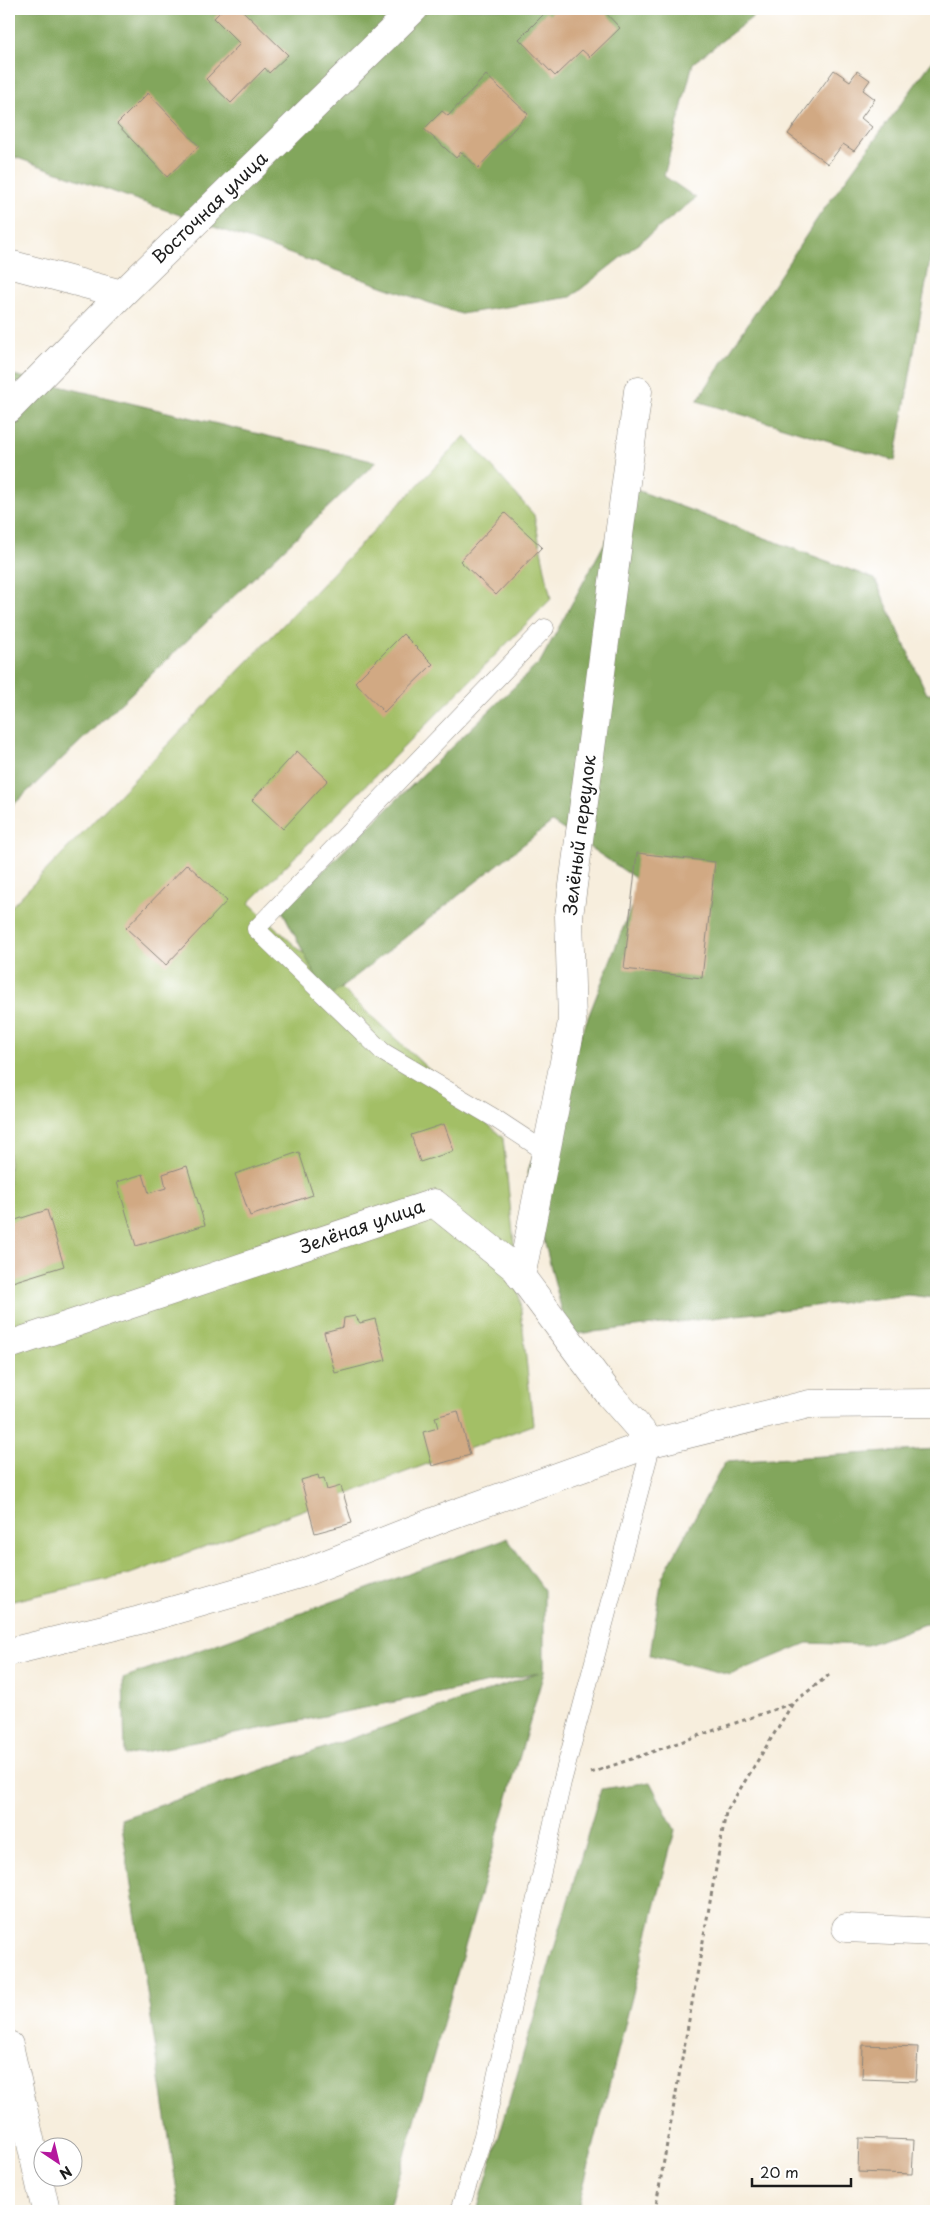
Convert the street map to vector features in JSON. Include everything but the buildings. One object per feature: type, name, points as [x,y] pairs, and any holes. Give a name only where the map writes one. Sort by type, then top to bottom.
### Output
[{"type":"street","name":"Восточная улица","points":[[9,409],[122,294],[414,9]]},
{"type":"street","points":[[9,264],[122,294]]},
{"type":"street","name":"Зелёный переулок","points":[[521,1277],[572,1022],[569,916],[638,391]]},
{"type":"street","name":"Зелёная улица","points":[[9,1345],[434,1203],[515,1268],[608,1394],[652,1443]]},
{"type":"street","points":[[9,1652],[140,1620],[303,1574],[448,1516],[652,1443],[809,1404],[936,1403]]},
{"type":"street","points":[[846,1928],[936,1932]]},
{"type":"street","points":[[9,2045],[46,2211]]},
{"type":"lane","points":[[545,628],[256,929],[383,1052],[496,1119],[546,1152]]},
{"type":"lane","points":[[459,2211],[482,2140],[562,1782],[652,1443]]},
{"type":"path","points":[[562,1782],[793,1703],[829,1675]]},
{"type":"path","points":[[655,2211],[726,1812],[793,1703]]},
{"type":"green space","points":[[9,9],[763,9],[693,63],[664,176],[696,198],[571,297],[461,314],[9,155]]},
{"type":"green space","points":[[936,56],[936,226],[895,461],[697,401],[819,216]]},
{"type":"green space","points":[[9,374],[376,462],[9,809]]},
{"type":"green space","points":[[465,436],[534,515],[551,599],[249,903],[503,1138],[533,1425],[130,1574],[9,1602],[9,909]]},
{"type":"green space","points":[[634,489],[875,579],[927,694],[936,692],[936,1298],[908,1295],[568,1335],[527,1173],[641,882],[552,822],[327,999],[282,910],[540,662]]},
{"type":"green space","points":[[936,1449],[936,1620],[867,1645],[807,1643],[730,1675],[650,1655],[662,1577],[725,1462]]},
{"type":"green space","points":[[507,1538],[544,1590],[544,1672],[389,2211],[180,2211],[121,1819],[539,1673],[125,1756],[123,1678]]},
{"type":"green space","points":[[650,1782],[675,1830],[577,2211],[477,2211],[601,1789]]}]
